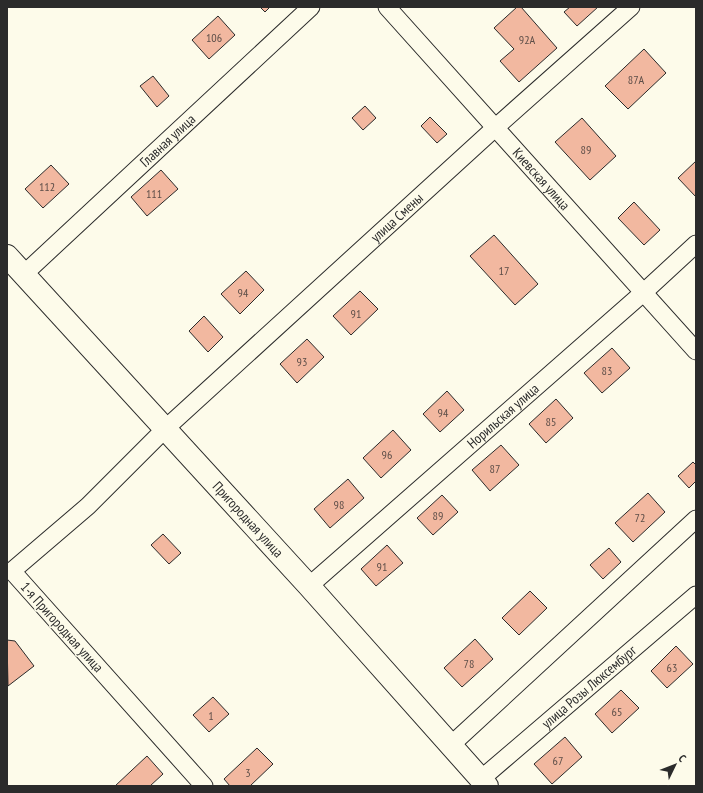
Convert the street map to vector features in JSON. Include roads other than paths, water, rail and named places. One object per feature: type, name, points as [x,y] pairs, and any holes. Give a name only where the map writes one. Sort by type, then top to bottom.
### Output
[{"type":"highway","name":"Пригородная улица","points":[[7,256],[309,586],[484,783]]},
{"type":"street","name":"Главная улица","points":[[24,274],[311,7]]},
{"type":"street","name":"Киевская улица","points":[[387,7],[696,351]]},
{"type":"street","name":"улица Смены","points":[[165,429],[496,127],[631,7]]},
{"type":"street","name":"Норильская улица","points":[[309,586],[644,292],[696,244]]},
{"type":"street","name":"1-я Пригородная улица","points":[[165,429],[88,506],[9,572],[204,786]]},
{"type":"street","points":[[451,745],[696,519]]},
{"type":"street","name":"улица Розы Люксембург","points":[[484,783],[696,595]]}]
